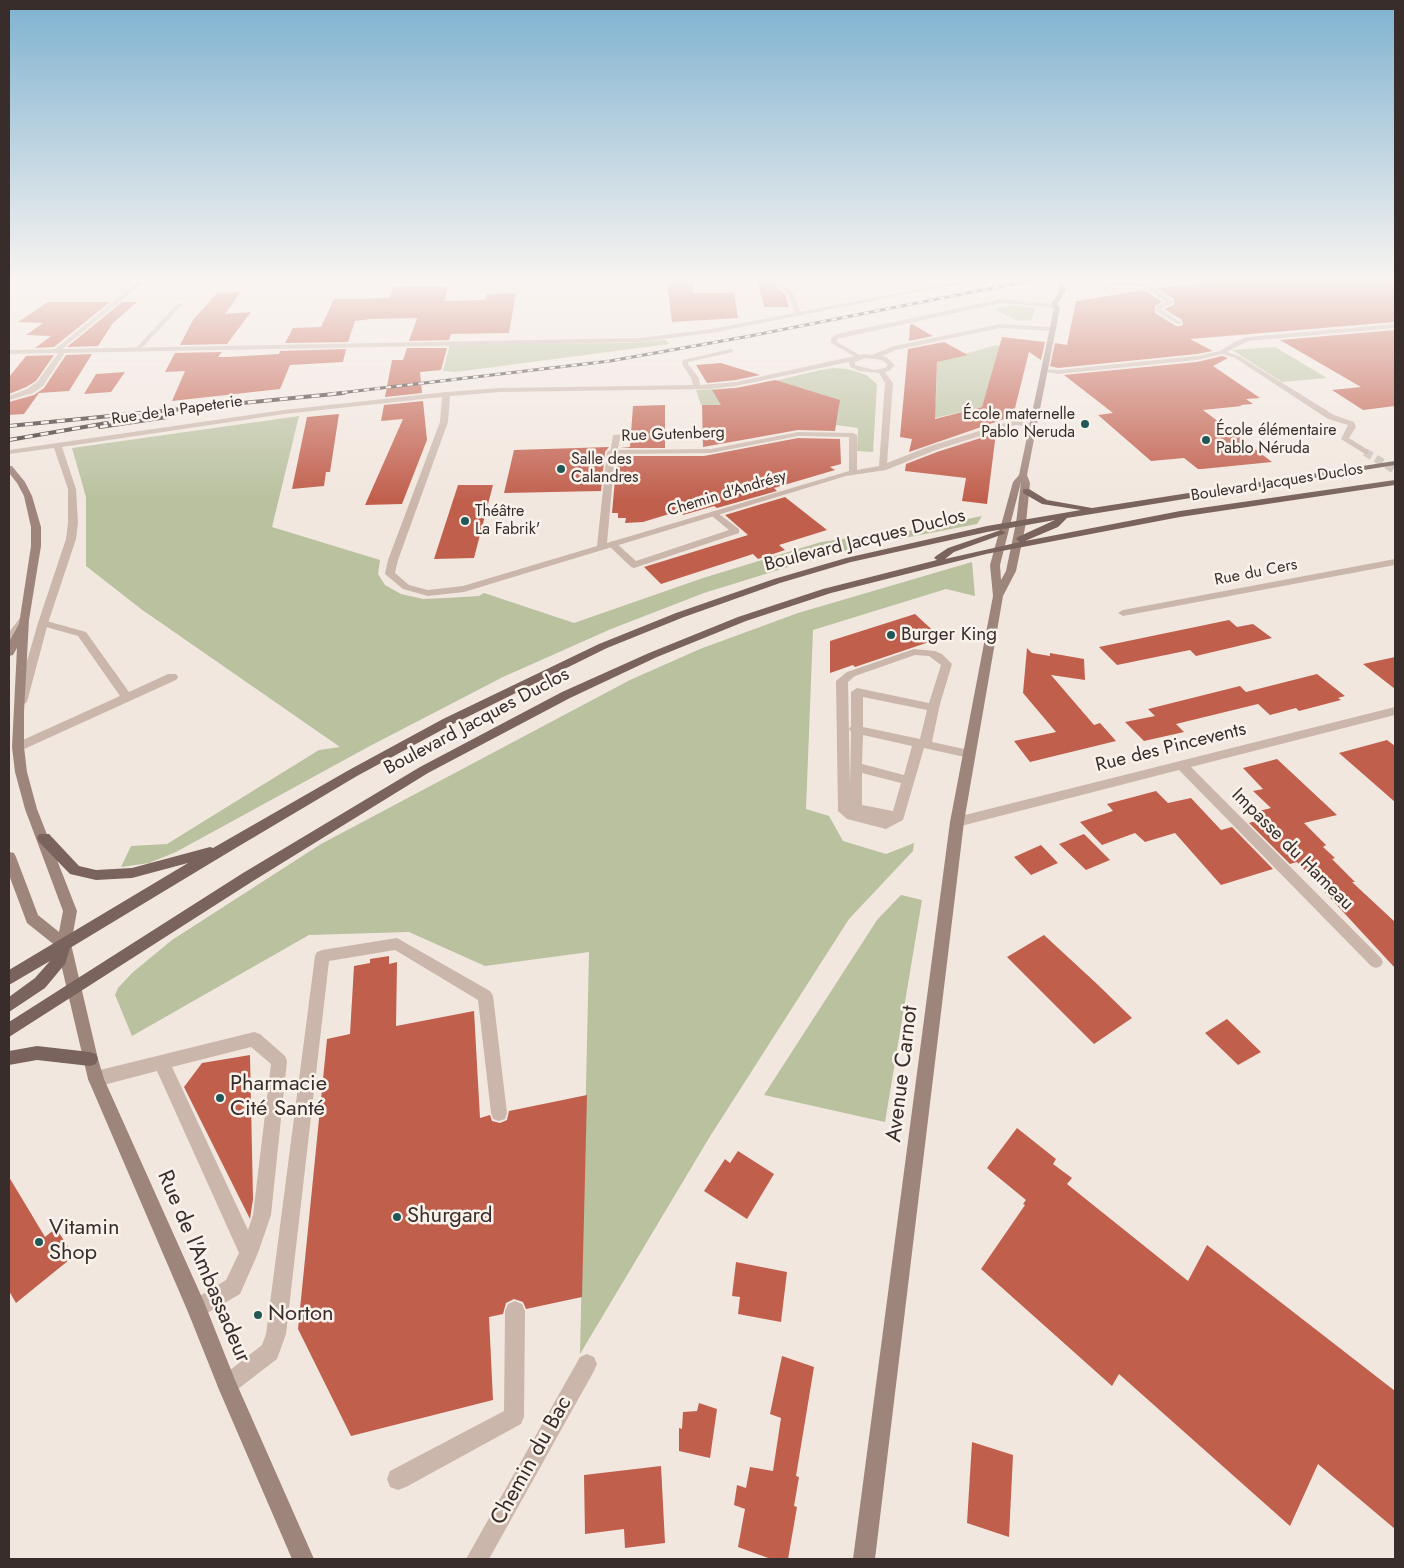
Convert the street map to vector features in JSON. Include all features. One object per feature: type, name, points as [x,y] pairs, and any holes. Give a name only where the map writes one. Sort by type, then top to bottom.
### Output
[{"type":"main road","points":[[1023,475],[1047,354]]},
{"type":"main road","name":"Boulevard Jacques Duclos","points":[[1021,522],[1065,517],[1098,510],[1395,463]]},
{"type":"main road","points":[[9,469],[21,482],[28,496],[36,527],[36,546],[24,620],[18,712],[18,747],[24,785],[31,809],[44,838],[70,911],[60,960],[40,983],[9,1005]]},
{"type":"main road","name":"Avenue Carnot","points":[[864,1559],[957,822],[998,596],[1011,571],[1021,522],[1026,491],[1023,475],[1016,482],[995,564],[998,596]]},
{"type":"main road","name":"Boulevard Jacques Duclos","points":[[9,1030],[248,876],[415,775],[566,695],[653,655],[742,619],[827,591],[1016,543],[1395,482]]},
{"type":"main road","points":[[1026,491],[1045,502],[1098,510]]},
{"type":"main road","points":[[1016,543],[1055,525],[1065,517]]},
{"type":"main road","points":[[934,563],[951,550],[1021,522]]},
{"type":"main road","name":"Boulevard Jacques Duclos","points":[[224,848],[353,773],[447,722],[603,646],[680,615],[777,581],[849,560],[1005,528]]},
{"type":"main road","points":[[9,653],[24,620]]},
{"type":"main road","points":[[44,838],[75,870],[96,875],[132,873],[224,848]]},
{"type":"main road","points":[[9,978],[224,848]]},
{"type":"main road","points":[[9,858],[32,919],[64,944]]},
{"type":"main road","name":"Rue de l'Ambassadeur","points":[[64,944],[96,1079],[197,1309],[226,1385],[303,1559]]},
{"type":"main road","points":[[9,1058],[37,1053],[90,1059]]},
{"type":"street","points":[[9,398],[30,392],[40,384],[57,354]]},
{"type":"street","points":[[697,387],[695,378],[685,364],[686,361],[720,354]]},
{"type":"street","points":[[851,354],[857,358],[851,363],[856,368]]},
{"type":"street","points":[[887,360],[892,354]]},
{"type":"street","points":[[1044,371],[1058,372],[1210,354]]},
{"type":"street","points":[[1229,354],[1237,357],[1331,417],[1351,424],[1352,427],[1345,438],[1366,452]]},
{"type":"street","points":[[875,356],[887,360],[892,365],[887,370],[881,371],[889,383],[883,468]]},
{"type":"street","name":"Rue de la Papeterie","points":[[9,452],[284,412],[446,394],[500,390],[697,387],[741,383],[857,358],[875,356]]},
{"type":"street","name":"Rue de la Papeterie","points":[[826,365],[856,368],[868,372],[881,371]]},
{"type":"street","name":"Chemin d'Andrésy","points":[[446,394],[444,422],[393,560],[390,574],[406,587],[428,592],[464,588],[853,473],[883,468],[933,448],[1015,423],[1032,425]]},
{"type":"street","name":"Rue Gutenberg","points":[[602,547],[611,452],[712,451],[798,434],[853,436],[853,473]]},
{"type":"street","points":[[613,452],[616,437],[625,436]]},
{"type":"street","points":[[18,712],[43,623],[71,539],[73,523],[72,489],[57,445]]},
{"type":"street","points":[[612,544],[634,565],[736,531],[715,514]]},
{"type":"street","name":"Rue du Cers","points":[[1123,613],[1395,562]]},
{"type":"street","points":[[9,639],[24,620]]},
{"type":"street","points":[[43,623],[82,634],[126,698]]},
{"type":"street","points":[[914,652],[931,653],[947,664],[933,708],[908,780],[898,818],[886,824],[852,816],[844,811],[842,681],[851,674],[914,652]]},
{"type":"street","points":[[18,747],[172,677]]},
{"type":"street","points":[[898,818],[856,808],[855,729],[857,692],[933,708]]},
{"type":"street","name":"Rue des Pincevents","points":[[957,822],[1395,711]]},
{"type":"street","points":[[855,729],[969,754]]},
{"type":"street","name":"Impasse du Hameau","points":[[1180,764],[1376,962]]},
{"type":"street","points":[[856,767],[908,780]]},
{"type":"street","points":[[226,1385],[270,1352],[276,1334],[322,956],[397,944],[485,996],[499,1114]]},
{"type":"street","points":[[96,1079],[254,1039],[279,1061],[262,1215],[249,1252],[232,1287],[197,1309]]},
{"type":"street","points":[[162,1063],[249,1252]]},
{"type":"street","points":[[398,1479],[514,1417],[515,1311]]},
{"type":"street","name":"Chemin du Bac","points":[[477,1559],[587,1364]]},
{"type":"green space","points":[[447,354],[592,354],[456,372],[443,371]]},
{"type":"green space","points":[[964,354],[998,354],[982,407],[935,418],[935,412],[933,412],[936,401],[937,362]]},
{"type":"green space","points":[[1239,354],[1287,354],[1327,378],[1282,382]]},
{"type":"green space","points":[[833,368],[848,369],[866,375],[877,384],[873,452],[857,451],[858,428],[836,425],[839,406],[830,403],[835,399],[818,393],[812,397],[734,405],[701,405],[696,390],[750,387]]},
{"type":"green space","points":[[299,416],[272,527],[380,560],[378,574],[385,585],[401,594],[423,599],[479,596],[484,593],[574,623],[703,578],[821,542],[892,532],[893,534],[982,516],[977,524],[863,546],[801,563],[704,593],[611,629],[503,677],[368,747],[176,852],[149,863],[121,867],[131,846],[167,844],[319,750],[340,747],[141,609],[86,566],[86,497],[72,448]]},
{"type":"green space","points":[[972,562],[975,596],[946,589],[813,630],[806,809],[829,816],[843,841],[886,854],[914,843],[913,851],[849,919],[709,1138],[580,1354],[589,952],[485,966],[409,932],[309,935],[132,1036],[115,995],[118,988],[132,973],[172,940],[321,844],[630,680],[700,649],[798,613]]},
{"type":"green space","points":[[901,895],[922,900],[885,1122],[764,1095],[877,920]]},
{"type":"building","points":[[92,354],[69,391],[39,393],[24,414],[9,415],[9,402],[34,395],[44,388],[66,355]]},
{"type":"building","points":[[174,354],[220,354],[218,357],[276,354],[345,354],[343,362],[290,365],[280,389],[172,401],[185,371],[165,372]]},
{"type":"building","points":[[405,354],[445,354],[441,370],[420,372],[422,393],[385,397],[392,360],[403,360]]},
{"type":"building","points":[[908,354],[968,355],[937,362],[935,419],[982,407],[997,354],[1028,354],[1013,416],[909,452],[912,439],[900,437]]},
{"type":"building","points":[[1032,354],[1042,354],[1041,360]]},
{"type":"building","points":[[1053,354],[1195,354],[1058,368],[1050,366]]},
{"type":"building","points":[[1304,354],[1395,354],[1395,406],[1363,410],[1332,390],[1361,387]]},
{"type":"building","points":[[54,355],[36,381],[9,394],[9,377],[26,356]]},
{"type":"building","points":[[1222,356],[1228,358],[1213,366],[1260,398],[1246,399],[1253,404],[1203,410],[1272,462],[1198,469],[1184,458],[1151,461],[1098,415],[1113,413],[1064,375],[1197,362]]},
{"type":"building","points":[[721,363],[760,375],[707,383],[696,365]]},
{"type":"building","points":[[125,372],[111,392],[84,394],[96,374]]},
{"type":"building","points":[[775,380],[840,400],[835,431],[798,430],[703,447],[702,405],[721,405],[712,390],[736,388]]},
{"type":"building","points":[[423,401],[427,440],[402,504],[365,505],[403,419],[381,421],[384,405]]},
{"type":"building","points":[[665,405],[665,448],[620,448],[630,447],[633,406]]},
{"type":"building","points":[[339,414],[330,472],[326,472],[324,486],[292,489],[307,417]]},
{"type":"building","points":[[996,433],[987,504],[962,501],[966,478],[905,471],[906,464]]},
{"type":"building","points":[[798,438],[840,439],[841,464],[830,467],[835,470],[774,488],[777,491],[717,508],[714,506],[683,515],[679,511],[643,522],[625,523],[626,518],[618,518],[618,513],[612,513],[617,456],[704,456]]},
{"type":"building","name":"Salle des Calandres","points":[[609,447],[605,452],[601,491],[504,493],[514,450]]},
{"type":"building","name":"Théâtre La Fabrik'","points":[[458,485],[493,485],[474,558],[434,559]]},
{"type":"building","points":[[785,497],[827,530],[779,545],[785,550],[758,559],[753,554],[661,584],[644,567],[748,535],[725,515]]},
{"type":"building","points":[[915,614],[941,638],[855,667],[853,665],[830,673],[830,641]]},
{"type":"building","points":[[1229,620],[1237,627],[1253,624],[1272,638],[1196,656],[1190,650],[1117,665],[1099,647]]},
{"type":"building","points":[[1027,648],[1032,653],[1050,656],[1050,653],[1084,659],[1085,680],[1051,675],[1094,725],[1100,723],[1116,741],[1030,762],[1014,741],[1056,732],[1023,693]]},
{"type":"building","points":[[1395,657],[1395,689],[1363,664]]},
{"type":"building","points":[[1317,674],[1345,696],[1338,698],[1341,700],[1299,711],[1296,708],[1270,715],[1258,704],[1176,724],[1184,732],[1144,741],[1125,722],[1155,716],[1148,709],[1240,686],[1246,692]]},
{"type":"building","points":[[1387,740],[1395,746],[1395,802],[1339,753]]},
{"type":"building","points":[[1277,759],[1337,815],[1304,823],[1326,845],[1323,847],[1355,882],[1352,882],[1395,922],[1395,968],[1297,862],[1290,864],[1249,823],[1265,818],[1259,811],[1271,808],[1253,791],[1263,789],[1243,768]]},
{"type":"building","points":[[1156,791],[1168,803],[1191,798],[1221,830],[1232,827],[1273,869],[1221,885],[1175,833],[1145,842],[1135,833],[1102,845],[1080,822],[1113,811],[1107,804]]},
{"type":"building","points":[[1084,834],[1110,860],[1086,870],[1059,844]]},
{"type":"building","points":[[1041,845],[1058,863],[1031,875],[1014,857]]},
{"type":"building","points":[[1044,935],[1132,1018],[1094,1044],[1007,957]]},
{"type":"building","name":"Shurgard","points":[[389,956],[389,964],[397,962],[396,1026],[474,1011],[480,1118],[490,1115],[492,1121],[500,1123],[507,1120],[509,1111],[587,1095],[582,1297],[526,1309],[523,1302],[514,1299],[506,1303],[503,1314],[489,1317],[493,1400],[351,1436],[298,1329],[327,1039],[350,1034],[354,966],[370,963],[370,959]]},
{"type":"building","points":[[1227,1019],[1261,1052],[1238,1065],[1205,1033]]},
{"type":"building","points":[[250,1055],[253,1199],[250,1219],[184,1087],[202,1063]]},
{"type":"building","points":[[1017,1128],[1056,1159],[1053,1164],[1072,1178],[1067,1184],[1188,1281],[1207,1245],[1395,1391],[1395,1529],[1318,1464],[1290,1526],[1119,1374],[1112,1386],[981,1269],[1025,1205],[1023,1204],[1026,1200],[987,1168]]},
{"type":"building","points":[[738,1151],[774,1174],[747,1219],[704,1191],[725,1159],[730,1163]]},
{"type":"building","points":[[9,1177],[45,1237],[56,1228],[74,1256],[16,1303],[9,1291]]},
{"type":"building","points":[[736,1262],[787,1272],[781,1322],[738,1314],[740,1297],[732,1296]]},
{"type":"building","points":[[782,1356],[814,1367],[796,1476],[799,1477],[794,1506],[797,1507],[788,1559],[771,1559],[738,1547],[745,1509],[734,1505],[737,1485],[746,1488],[750,1467],[773,1471],[781,1418],[770,1414]]},
{"type":"building","points":[[699,1403],[717,1409],[710,1458],[679,1451],[679,1428],[682,1429],[683,1412],[697,1411]]},
{"type":"building","points":[[972,1442],[1013,1455],[1009,1537],[967,1523]]},
{"type":"building","points":[[661,1466],[665,1543],[625,1548],[624,1529],[585,1534],[584,1475]]},
{"type":"tunnel","points":[[1365,452],[1395,470]]},
{"type":"railway","points":[[331,394],[610,361],[648,354]]},
{"type":"railway","points":[[9,426],[344,393]]},
{"type":"railway","points":[[100,427],[167,417]]},
{"type":"railway","points":[[9,440],[107,423]]},
{"type":"place","name":"École maternelle Pablo Neruda","points":[[1085,424]]},
{"type":"place","name":"École élémentaire Pablo Néruda","points":[[1206,440]]},
{"type":"place","name":"Salle des Calandres","points":[[561,469]]},
{"type":"place","name":"Théâtre La Fabrik'","points":[[465,521]]},
{"type":"place","name":"Burger King","points":[[891,635]]},
{"type":"place","name":"Pharmacie Cité Santé","points":[[220,1098]]},
{"type":"place","name":"Shurgard","points":[[397,1217]]},
{"type":"place","name":"Vitamin Shop","points":[[39,1242]]},
{"type":"place","name":"Norton","points":[[258,1315]]}]
